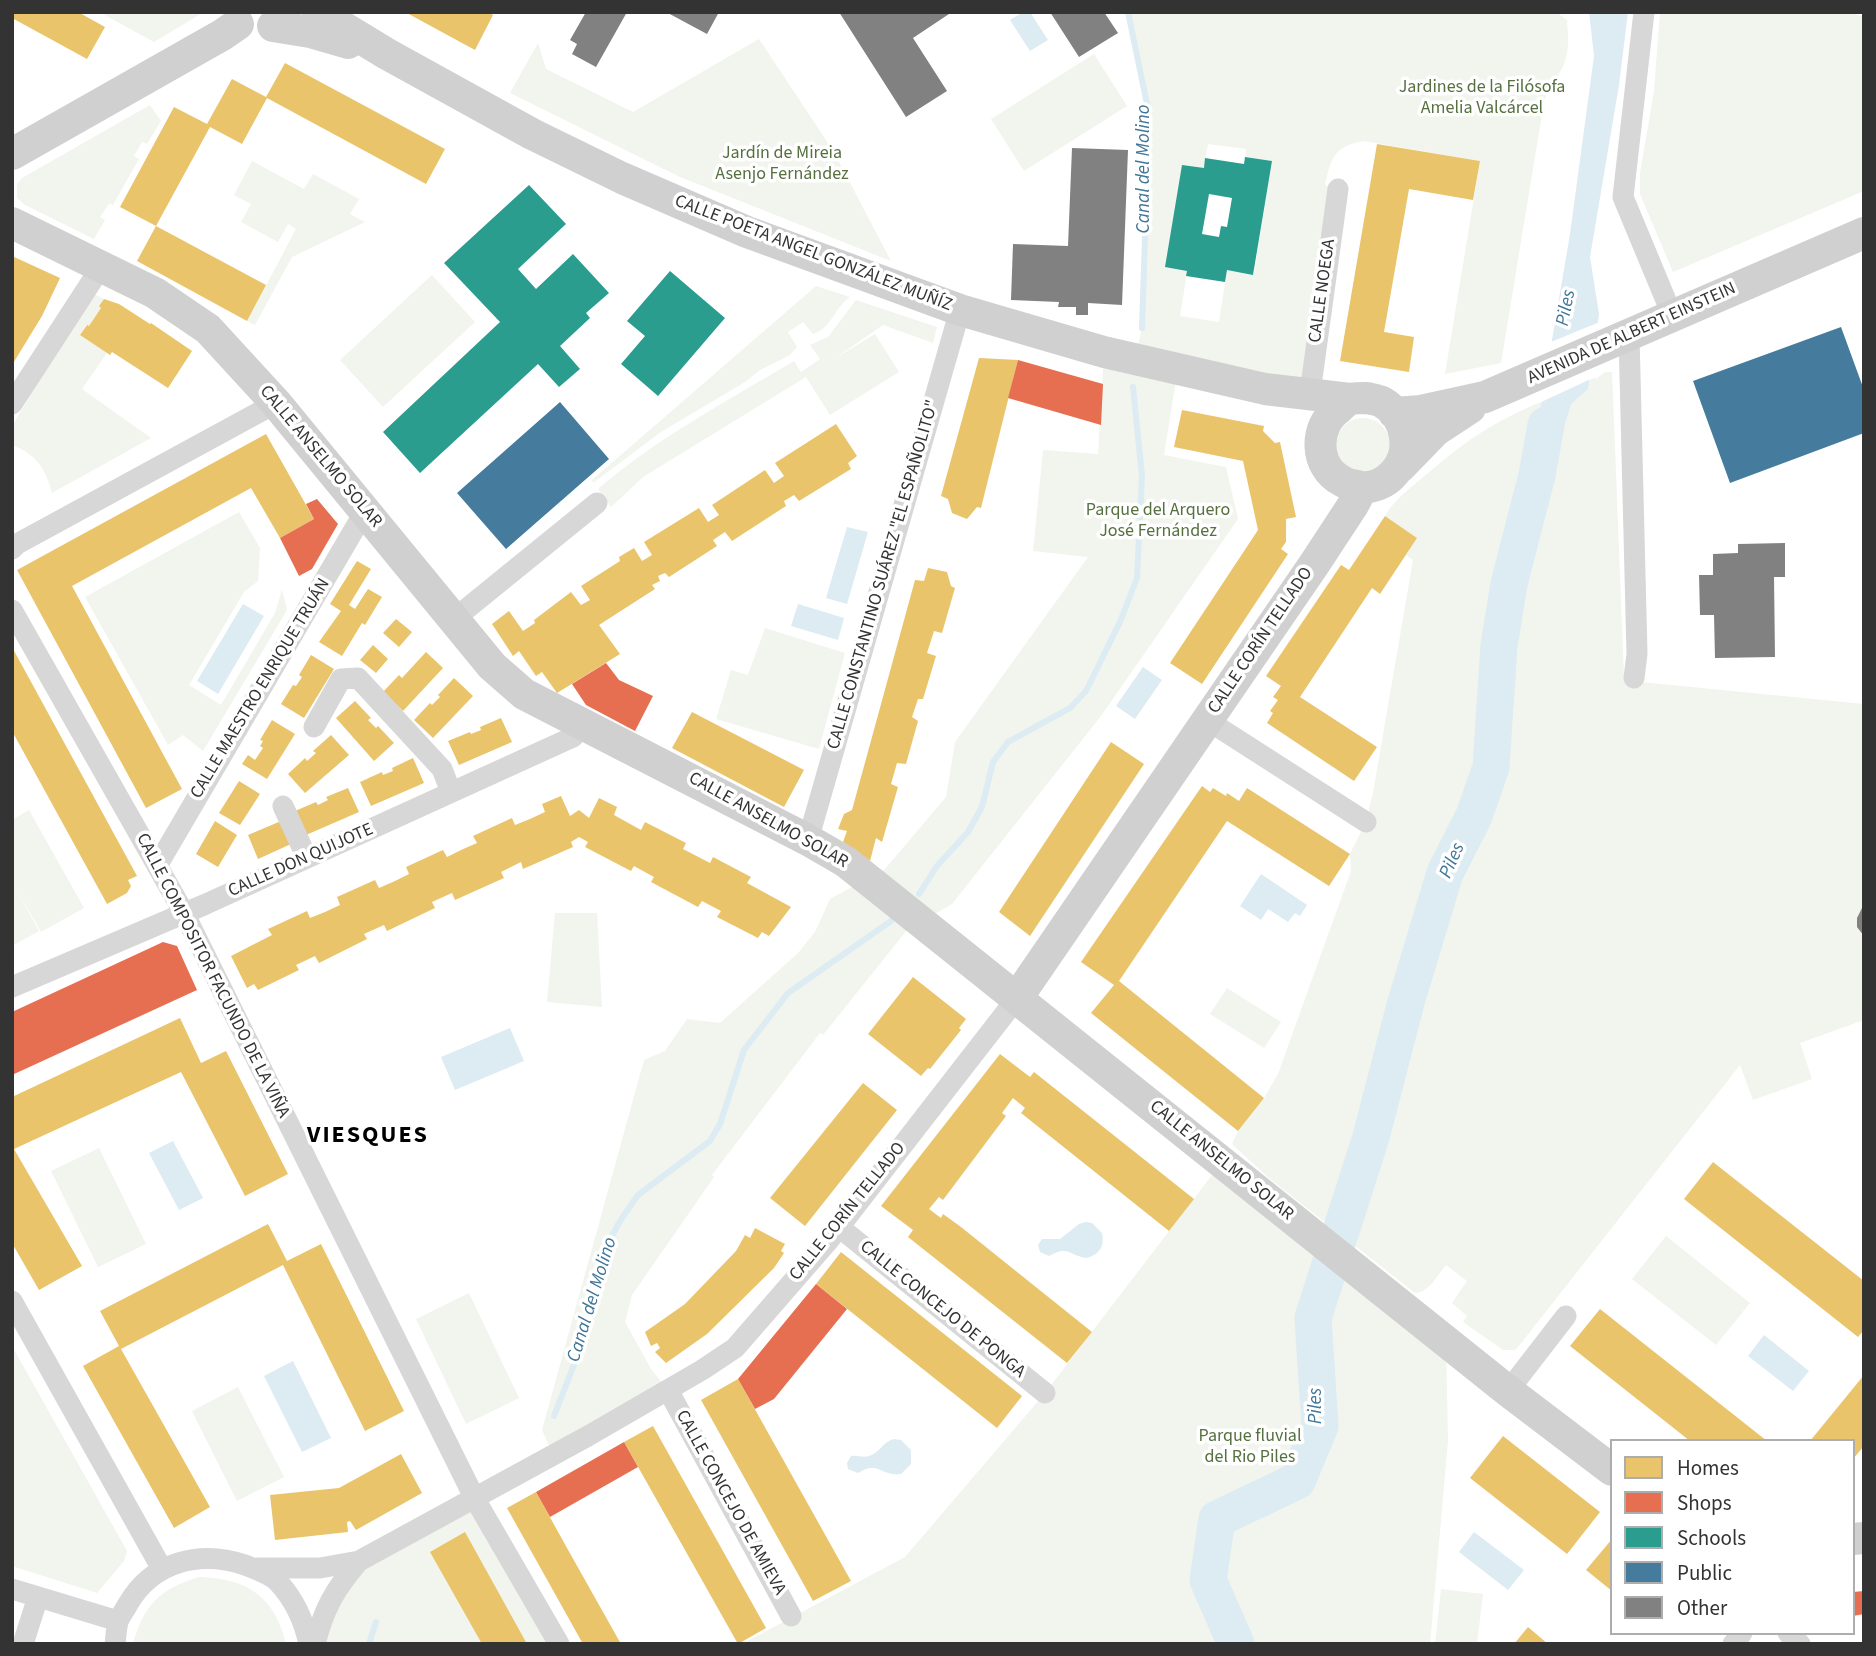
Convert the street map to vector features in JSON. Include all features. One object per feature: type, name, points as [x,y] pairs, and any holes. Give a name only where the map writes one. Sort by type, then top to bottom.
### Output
[{"type":"street","name":"CALLE POETA ANGEL GONZÁLEZ MUÑÍZ","points":[[318,12],[387,54],[531,134],[622,178],[747,232],[960,310],[1104,352],[1265,389],[1350,399]]},
{"type":"street","points":[[1644,12],[1623,197],[1672,315]]},
{"type":"street","name":"CALLE POETA ANGEL GONZÁLEZ MUÑÍZ","points":[[236,18],[251,32],[259,33],[276,19],[310,32],[387,54]]},
{"type":"street","points":[[12,154],[222,35],[236,18]]},
{"type":"street","name":"CALLE NOEGA","points":[[1310,393],[1338,189]]},
{"type":"street","name":"CALLE ANSELMO SOLAR","points":[[12,223],[155,293],[208,329],[276,403],[492,666],[524,694],[846,862],[1508,1391],[1610,1468]]},
{"type":"street","name":"AVENIDA DE ALBERT EINSTEIN","points":[[1394,413],[1421,411],[1485,397],[1864,233]]},
{"type":"street","points":[[12,404],[101,267]]},
{"type":"street","name":"CALLE CONSTANTINO SUÁREZ \"EL ESPAÑOLITO\"","points":[[808,840],[960,310]]},
{"type":"street","points":[[1629,335],[1637,654],[1634,678]]},
{"type":"street","name":"CALLE POETA ANGEL GONZÁLEZ MUÑÍZ","points":[[1265,389],[1305,420],[1325,459]]},
{"type":"street","points":[[1400,467],[1407,447],[1405,432],[1394,413],[1382,402],[1367,398],[1350,399],[1325,422],[1325,459],[1342,482],[1362,488],[1377,485],[1390,478],[1435,431],[1485,397]]},
{"type":"street","points":[[12,549],[276,403]]},
{"type":"street","name":"CALLE CORÍN TELLADO","points":[[1315,563],[1334,503],[1325,459]]},
{"type":"street","name":"CALLE CORÍN TELLADO","points":[[314,1644],[323,1614],[338,1585],[359,1562],[668,1390],[735,1348],[838,1227],[1017,998],[1315,563],[1362,488]]},
{"type":"street","points":[[454,619],[597,503]]},
{"type":"street","name":"CALLE MAESTRO ENRIQUE TRUÁN","points":[[157,866],[365,511]]},
{"type":"street","name":"CALLE COMPOSITOR FACUNDO DE LA VIÑA","points":[[12,610],[184,913],[475,1499],[558,1642]]},
{"type":"street","points":[[314,727],[341,679],[358,678],[442,769],[451,793]]},
{"type":"street","name":"CALLE CORÍN TELLADO","points":[[1207,720],[1366,822]]},
{"type":"street","name":"CALLE DON QUIJOTE","points":[[12,987],[184,913],[573,737],[582,724]]},
{"type":"street","points":[[283,806],[307,858]]},
{"type":"street","name":"CALLE CONCEJO DE PONGA","points":[[838,1227],[1045,1393]]},
{"type":"street","points":[[12,1301],[162,1569]]},
{"type":"street","points":[[1508,1391],[1566,1316]]},
{"type":"street","name":"CALLE CONCEJO DE AMIEVA","points":[[668,1390],[791,1616]]},
{"type":"street","points":[[115,1644],[118,1621],[137,1589],[162,1569],[192,1558],[225,1558],[276,1580],[294,1603],[306,1628],[309,1644]]},
{"type":"street","name":"CALLE CORÍN TELLADO","points":[[253,1568],[320,1568],[359,1562]]},
{"type":"street","points":[[12,1588],[118,1621]]},
{"type":"street","points":[[23,1644],[38,1597]]},
{"type":"green space","points":[[99,12],[204,12],[154,42]]},
{"type":"green space","points":[[1128,12],[1556,12],[1567,20],[1567,55],[1544,102],[1501,363],[1445,374],[1480,161],[1364,141],[1340,150],[1329,167],[1325,185],[1338,189],[1310,393],[1178,368],[1164,455],[1226,467],[1238,519],[1101,716],[952,904],[907,930],[823,1035],[820,1033],[712,1175],[714,1177],[632,1295],[625,1322],[651,1369],[668,1390],[553,1454],[542,1430],[644,1060],[665,1051],[687,1019],[720,1023],[798,953],[815,932],[830,899],[885,869],[946,797],[955,742],[1088,557],[1033,551],[1043,450],[1098,454],[1104,352],[1135,359],[1142,328],[1149,114]],"holes":[[[1208,144],[1246,149],[1245,157],[1272,161],[1254,274],[1227,270],[1219,322],[1180,316]]]},
{"type":"green space","points":[[1660,12],[1849,12],[1864,17],[1864,191],[1673,272],[1640,194],[1640,173],[1654,91]]},
{"type":"green space","name":"Jardín de Mireia Asenjo Fernández","points":[[759,39],[834,152],[891,261],[680,177],[510,93],[538,43],[546,69],[633,112]]},
{"type":"green space","points":[[1094,54],[1127,106],[1024,171],[991,119]]},
{"type":"green space","points":[[150,105],[161,121],[147,144],[142,142],[134,156],[139,159],[113,205],[109,204],[100,217],[105,220],[94,239],[25,205],[17,198],[17,184],[22,178]]},
{"type":"green space","points":[[252,161],[304,189],[313,174],[359,199],[350,214],[365,222],[292,257],[255,325],[247,321],[296,229],[288,224],[278,242],[241,222],[251,204],[234,195]]},
{"type":"green space","points":[[432,275],[475,322],[383,407],[340,360]]},
{"type":"green space","points":[[816,286],[850,297],[825,327],[813,334],[803,322],[788,332],[797,347],[790,355],[760,370],[745,382],[661,432],[593,483],[592,480]]},
{"type":"green space","points":[[92,293],[104,299],[89,326],[86,325],[80,335],[107,353],[82,389],[151,438],[52,493],[39,463],[28,453],[12,445],[12,426]]},
{"type":"green space","points":[[856,300],[937,327],[933,343],[883,325],[834,359],[875,334],[899,372],[830,415],[806,377],[643,477],[611,507],[598,489],[668,437],[794,361],[801,372],[820,359],[810,345],[828,337]]},
{"type":"green space","points":[[1605,372],[1612,372],[1624,677],[1641,682],[1864,704],[1864,1020],[1800,1043],[1812,1079],[1753,1100],[1740,1065],[1522,1342],[1515,1350],[1503,1350],[1463,1322],[1467,1316],[1452,1303],[1467,1281],[1446,1265],[1425,1290],[1415,1293],[1270,1179],[1232,1144],[1238,1131],[1264,1098],[1278,1074],[1351,871],[1350,854],[1366,822],[1413,560],[1406,555],[1417,538],[1385,516],[1407,491],[1474,437],[1537,403],[1596,379]]},
{"type":"green space","points":[[1363,418],[1382,426],[1390,445],[1382,464],[1363,472],[1344,464],[1336,445],[1344,426]]},
{"type":"green space","points":[[239,512],[260,548],[258,581],[244,592],[189,685],[221,705],[275,613],[282,589],[287,610],[203,751],[183,735],[168,745],[85,597]]},
{"type":"green space","points":[[765,628],[845,653],[819,749],[716,719],[731,670],[748,675]]},
{"type":"green space","points":[[29,810],[84,908],[41,932],[14,885],[39,931],[12,946],[12,820]]},
{"type":"green space","points":[[555,913],[597,913],[602,1007],[547,1002]]},
{"type":"green space","points":[[1227,988],[1281,1022],[1264,1048],[1210,1014]]},
{"type":"green space","points":[[99,1148],[146,1244],[98,1267],[51,1171]]},
{"type":"green space","name":"Parque fluvial del Rio Piles","points":[[1222,1162],[1446,1341],[1448,1441],[1430,1644],[742,1644],[905,1557],[1045,1393]]},
{"type":"green space","points":[[1666,1236],[1750,1303],[1716,1345],[1632,1279]]},
{"type":"green space","points":[[469,1293],[519,1398],[466,1424],[416,1319]]},
{"type":"green space","points":[[12,1346],[127,1551],[124,1561],[97,1593],[12,1566]]},
{"type":"green space","points":[[238,1387],[284,1477],[237,1501],[192,1411]]},
{"type":"green space","points":[[475,1499],[555,1644],[315,1644],[338,1585]]},
{"type":"green space","points":[[199,1577],[231,1581],[256,1593],[274,1613],[286,1644],[133,1644],[142,1618],[155,1600],[174,1587]]},
{"type":"green space","points":[[1441,1589],[1483,1594],[1477,1644],[1435,1644]]},
{"type":"water","points":[[1023,12],[1030,12],[1048,40],[1030,51],[1010,20]]},
{"type":"water","points":[[1589,12],[1628,12],[1619,85],[1590,257],[1599,314],[1588,389],[1571,404],[1563,431],[1537,475],[1537,428],[1570,234],[1594,56]]},
{"type":"water","points":[[847,527],[868,532],[847,604],[826,598]]},
{"type":"water","points":[[243,604],[264,616],[218,694],[197,681]]},
{"type":"water","points":[[798,604],[844,618],[838,640],[791,626]]},
{"type":"water","points":[[1143,667],[1162,680],[1135,719],[1116,706]]},
{"type":"water","points":[[1261,874],[1307,905],[1300,916],[1295,913],[1288,922],[1268,909],[1261,920],[1240,906]]},
{"type":"water","points":[[510,1028],[524,1061],[455,1090],[441,1057]]},
{"type":"water","points":[[173,1141],[203,1198],[179,1210],[149,1153]]},
{"type":"water","points":[[1092,1223],[1102,1233],[1102,1246],[1094,1255],[1086,1258],[1061,1251],[1049,1256],[1040,1252],[1038,1245],[1042,1239],[1060,1239],[1079,1224]]},
{"type":"water","points":[[1764,1335],[1809,1371],[1793,1391],[1748,1356]]},
{"type":"water","points":[[293,1361],[331,1438],[302,1452],[264,1376]]},
{"type":"water","points":[[894,1439],[901,1440],[911,1450],[911,1464],[901,1474],[876,1468],[858,1473],[848,1469],[847,1463],[851,1456],[873,1455]]},
{"type":"water","points":[[1474,1532],[1524,1570],[1508,1590],[1459,1552]]},
{"type":"pier","points":[[1602,321],[1593,378],[1537,404],[1546,344]]},
{"type":"building: Homes","points":[[12,12],[78,12],[105,27],[87,59],[12,18]]},
{"type":"building: Homes","points":[[405,12],[488,12],[493,15],[475,50]]},
{"type":"building: Homes","points":[[285,63],[445,149],[426,184],[267,98],[242,144],[210,127],[156,226],[120,207],[174,107],[207,124],[232,79],[266,97]]},
{"type":"building: Homes","points":[[1377,144],[1480,161],[1473,200],[1409,189],[1384,332],[1414,337],[1409,372],[1340,361]]},
{"type":"building: Homes","points":[[156,226],[266,285],[247,321],[137,261]]},
{"type":"building: Homes","points":[[12,256],[60,278],[42,316],[12,365]]},
{"type":"building: Homes","points":[[104,299],[119,304],[192,351],[168,388],[80,335],[101,308],[99,306]]},
{"type":"building: Homes","points":[[979,358],[1018,360],[981,508],[977,507],[967,519],[952,513],[948,499],[941,496]]},
{"type":"building: Homes","points":[[1182,410],[1264,426],[1263,431],[1275,443],[1280,442],[1296,517],[1286,519],[1286,542],[1281,549],[1288,554],[1202,684],[1170,663],[1258,530],[1243,461],[1174,447]]},
{"type":"building: Homes","points":[[836,424],[857,456],[848,463],[851,469],[799,501],[794,495],[784,501],[786,506],[732,541],[725,532],[713,540],[717,546],[669,577],[665,573],[658,576],[660,581],[652,585],[655,589],[599,625],[620,654],[557,693],[542,672],[536,676],[519,651],[513,656],[492,624],[509,611],[523,631],[571,592],[581,605],[590,600],[581,586],[620,561],[619,557],[634,548],[642,561],[652,555],[644,542],[699,508],[708,522],[719,515],[712,505],[765,470],[774,483],[784,476],[775,463]]},
{"type":"building: Homes","points":[[266,434],[314,519],[280,538],[251,488],[72,586],[182,789],[146,808],[17,570]]},
{"type":"building: Homes","points":[[1385,516],[1417,538],[1380,594],[1372,588],[1300,697],[1377,747],[1354,781],[1267,723],[1273,713],[1270,711],[1278,700],[1273,697],[1281,686],[1266,676],[1341,565],[1349,570]]},
{"type":"building: Homes","points":[[357,561],[371,569],[349,605],[355,609],[368,589],[382,597],[342,656],[319,642],[341,611],[330,604]]},
{"type":"building: Homes","points":[[928,568],[947,572],[951,586],[955,588],[942,633],[934,631],[927,653],[936,656],[923,699],[918,699],[912,717],[918,721],[906,764],[897,763],[891,784],[898,787],[882,842],[876,838],[870,861],[843,842],[847,831],[838,829],[844,814],[852,810],[915,580],[924,581]]},
{"type":"building: Homes","points":[[396,619],[412,632],[399,647],[383,633]]},
{"type":"building: Homes","points":[[373,645],[388,659],[376,673],[360,660]]},
{"type":"building: Homes","points":[[12,647],[137,876],[128,880],[131,886],[127,893],[107,904],[12,731]]},
{"type":"building: Homes","points":[[426,652],[443,668],[403,711],[383,692],[399,675],[402,678]]},
{"type":"building: Homes","points":[[311,655],[334,669],[304,718],[281,704],[293,685],[296,686],[302,677],[299,675]]},
{"type":"building: Homes","points":[[454,678],[473,696],[433,738],[414,720],[430,703],[432,705],[440,697],[438,695]]},
{"type":"building: Homes","points":[[355,701],[371,718],[368,720],[376,728],[378,726],[394,743],[374,761],[336,718]]},
{"type":"building: Homes","points":[[692,712],[804,770],[784,807],[672,748]]},
{"type":"building: Homes","points":[[501,718],[512,742],[459,765],[448,741],[481,730],[480,727]]},
{"type":"building: Homes","points":[[272,720],[295,734],[267,779],[242,764],[248,755],[255,760],[263,748],[260,746],[263,741],[260,740]]},
{"type":"building: Homes","points":[[331,735],[349,755],[305,793],[288,774],[305,758],[307,761],[316,753],[313,751]]},
{"type":"building: Homes","points":[[1111,742],[1144,764],[1030,936],[999,912]]},
{"type":"building: Homes","points":[[413,758],[424,783],[371,806],[360,782],[382,772],[383,775],[393,771],[392,768]]},
{"type":"building: Homes","points":[[239,781],[260,794],[240,825],[219,813]]},
{"type":"building: Homes","points":[[1202,786],[1210,792],[1213,788],[1226,796],[1227,793],[1239,801],[1247,788],[1350,854],[1329,886],[1227,821],[1119,981],[1264,1098],[1238,1131],[1091,1013],[1114,985],[1081,962]]},
{"type":"building: Homes","points":[[348,788],[359,812],[306,835],[295,811],[316,802],[318,805],[328,800],[326,797]]},
{"type":"building: Homes","points":[[561,796],[570,816],[579,810],[589,818],[599,798],[617,807],[614,815],[641,830],[645,822],[686,843],[683,849],[710,863],[713,857],[751,877],[747,883],[791,907],[769,936],[762,932],[758,938],[717,917],[721,911],[702,901],[698,907],[651,882],[654,877],[634,866],[631,871],[585,847],[588,842],[579,837],[571,842],[573,847],[523,869],[521,862],[501,872],[504,878],[455,900],[452,893],[432,902],[435,908],[387,931],[384,925],[364,934],[367,939],[319,963],[315,956],[296,965],[299,970],[258,990],[254,984],[247,988],[231,956],[272,935],[268,929],[307,911],[310,918],[325,912],[340,905],[337,897],[375,880],[379,888],[395,881],[409,874],[406,867],[443,850],[447,857],[477,843],[473,836],[512,818],[515,825],[530,819],[545,812],[542,804]]},
{"type":"building: Homes","points":[[215,821],[237,835],[218,867],[196,854]]},
{"type":"building: Homes","points":[[281,821],[291,844],[258,859],[248,835]]},
{"type":"building: Homes","points":[[913,977],[966,1019],[959,1028],[961,1030],[930,1069],[921,1076],[868,1034]]},
{"type":"building: Homes","points":[[180,1018],[201,1063],[226,1051],[288,1174],[245,1196],[181,1072],[14,1149],[82,1266],[39,1290],[12,1243],[12,1097]]},
{"type":"building: Homes","points":[[1000,1054],[1030,1077],[1034,1072],[1194,1199],[1169,1231],[1021,1113],[1025,1108],[1013,1098],[1002,1113],[1006,1116],[943,1200],[939,1197],[929,1209],[941,1218],[943,1214],[961,1227],[1092,1332],[1067,1363],[908,1237],[913,1230],[881,1206]]},
{"type":"building: Homes","points":[[863,1083],[897,1110],[805,1226],[770,1198]]},
{"type":"building: Homes","points":[[1713,1162],[1864,1281],[1864,1330],[1858,1337],[1684,1199]]},
{"type":"building: Homes","points":[[268,1224],[287,1261],[321,1244],[404,1411],[365,1431],[283,1265],[121,1349],[210,1507],[174,1528],[83,1366],[119,1346],[100,1311]]},
{"type":"building: Homes","points":[[755,1228],[785,1244],[781,1251],[784,1253],[774,1268],[707,1334],[666,1363],[655,1352],[660,1348],[657,1343],[651,1346],[645,1332],[685,1304],[736,1251],[745,1235],[750,1238]]},
{"type":"building: Homes","points":[[841,1252],[1022,1396],[997,1428],[816,1284]]},
{"type":"building: Homes","points":[[1600,1309],[1764,1439],[1687,1439],[1570,1346]]},
{"type":"building: Homes","points":[[1864,1375],[1864,1446],[1855,1457],[1855,1439],[1812,1439]]},
{"type":"building: Homes","points":[[738,1379],[851,1581],[813,1601],[701,1400]]},
{"type":"building: Homes","points":[[653,1426],[766,1628],[738,1644],[624,1442]]},
{"type":"building: Homes","points":[[1503,1436],[1600,1512],[1567,1554],[1470,1478]]},
{"type":"building: Homes","points":[[401,1454],[422,1493],[356,1530],[350,1521],[347,1522],[348,1532],[275,1540],[270,1495],[339,1488]]},
{"type":"building: Homes","points":[[536,1492],[621,1644],[583,1644],[507,1508]]},
{"type":"building: Homes","points":[[465,1532],[527,1644],[482,1644],[430,1552]]},
{"type":"building: Homes","points":[[1610,1541],[1610,1589],[1586,1570]]},
{"type":"building: Homes","points":[[1528,1627],[1548,1644],[1514,1644]]},
{"type":"building: Shops","points":[[1018,360],[1103,384],[1101,425],[1008,398]]},
{"type":"building: Shops","points":[[317,499],[338,524],[312,569],[299,576],[280,538],[314,519],[306,504]]},
{"type":"building: Shops","points":[[606,663],[619,680],[653,696],[635,731],[586,705],[572,684]]},
{"type":"building: Shops","points":[[163,942],[177,946],[197,990],[12,1075],[12,1012]]},
{"type":"building: Shops","points":[[816,1284],[847,1309],[774,1399],[755,1409],[738,1379]]},
{"type":"building: Shops","points":[[624,1442],[638,1467],[550,1517],[536,1492]]},
{"type":"building: Shops","points":[[1864,1591],[1864,1614],[1855,1616],[1855,1592]]},
{"type":"building: Schools","points":[[1245,157],[1272,161],[1253,275],[1227,270],[1225,282],[1186,276],[1187,271],[1165,267],[1182,165],[1204,168],[1205,158],[1244,164]],"holes":[[[1209,194],[1232,198],[1227,227],[1221,226],[1219,237],[1202,234]]]},
{"type":"building: Schools","points":[[529,185],[566,224],[518,269],[536,289],[573,254],[609,293],[586,313],[590,318],[560,346],[580,369],[559,387],[538,364],[420,473],[383,432],[500,322],[444,263]]},
{"type":"building: Schools","points":[[670,271],[725,318],[658,396],[621,364],[645,336],[627,321]]},
{"type":"building: Public","points":[[1841,327],[1864,390],[1864,433],[1730,483],[1693,381]]},
{"type":"building: Public","points":[[560,402],[609,459],[506,549],[457,493]]},
{"type":"building: Other","points":[[586,12],[627,12],[596,67],[572,54],[577,44],[570,40]]},
{"type":"building: Other","points":[[666,12],[719,12],[707,34]]},
{"type":"building: Other","points":[[839,12],[952,12],[913,38],[947,91],[906,117]]},
{"type":"building: Other","points":[[1050,12],[1104,12],[1118,33],[1079,57]]},
{"type":"building: Other","points":[[1072,148],[1128,150],[1122,305],[1088,303],[1088,315],[1076,315],[1076,307],[1058,307],[1059,302],[1011,300],[1013,244],[1068,246]]},
{"type":"building: Other","points":[[1785,543],[1785,577],[1774,577],[1775,657],[1715,658],[1714,615],[1700,615],[1699,575],[1713,575],[1713,554],[1738,553],[1738,544]]},
{"type":"building: Other","points":[[1864,904],[1864,936],[1857,927],[1857,918]]},
{"type":"waterway","name":"Canal del Molino","points":[[1128,12],[1149,114],[1142,328]]},
{"type":"waterway","name":"Canal del Molino","points":[[919,894],[937,866],[968,832],[982,807],[993,762],[1008,742],[1070,708],[1086,691],[1120,622],[1137,578],[1142,476],[1133,387]]},
{"type":"waterway","name":"Piles","points":[[1236,1644],[1208,1580],[1217,1519],[1297,1481],[1320,1426],[1313,1318],[1371,1137],[1406,1002],[1445,873],[1474,816],[1491,767],[1499,646],[1509,584],[1537,475],[1546,425]]},
{"type":"waterway","name":"Canal del Molino","points":[[554,1416],[577,1357],[606,1247],[620,1221],[638,1195],[710,1141],[720,1124],[744,1050],[788,993],[891,921]]},
{"type":"waterway","name":"Canal del Molino","points":[[369,1644],[376,1622]]},
{"type":"district","name":"VIESQUES","points":[[368,1137]]},
{"type":"park label","name":"Jardines de la Filósofa Amelia Valcárcel","points":[[1482,98]]},
{"type":"park label","name":"Parque del Arquero José Fernández","points":[[1158,521]]}]
